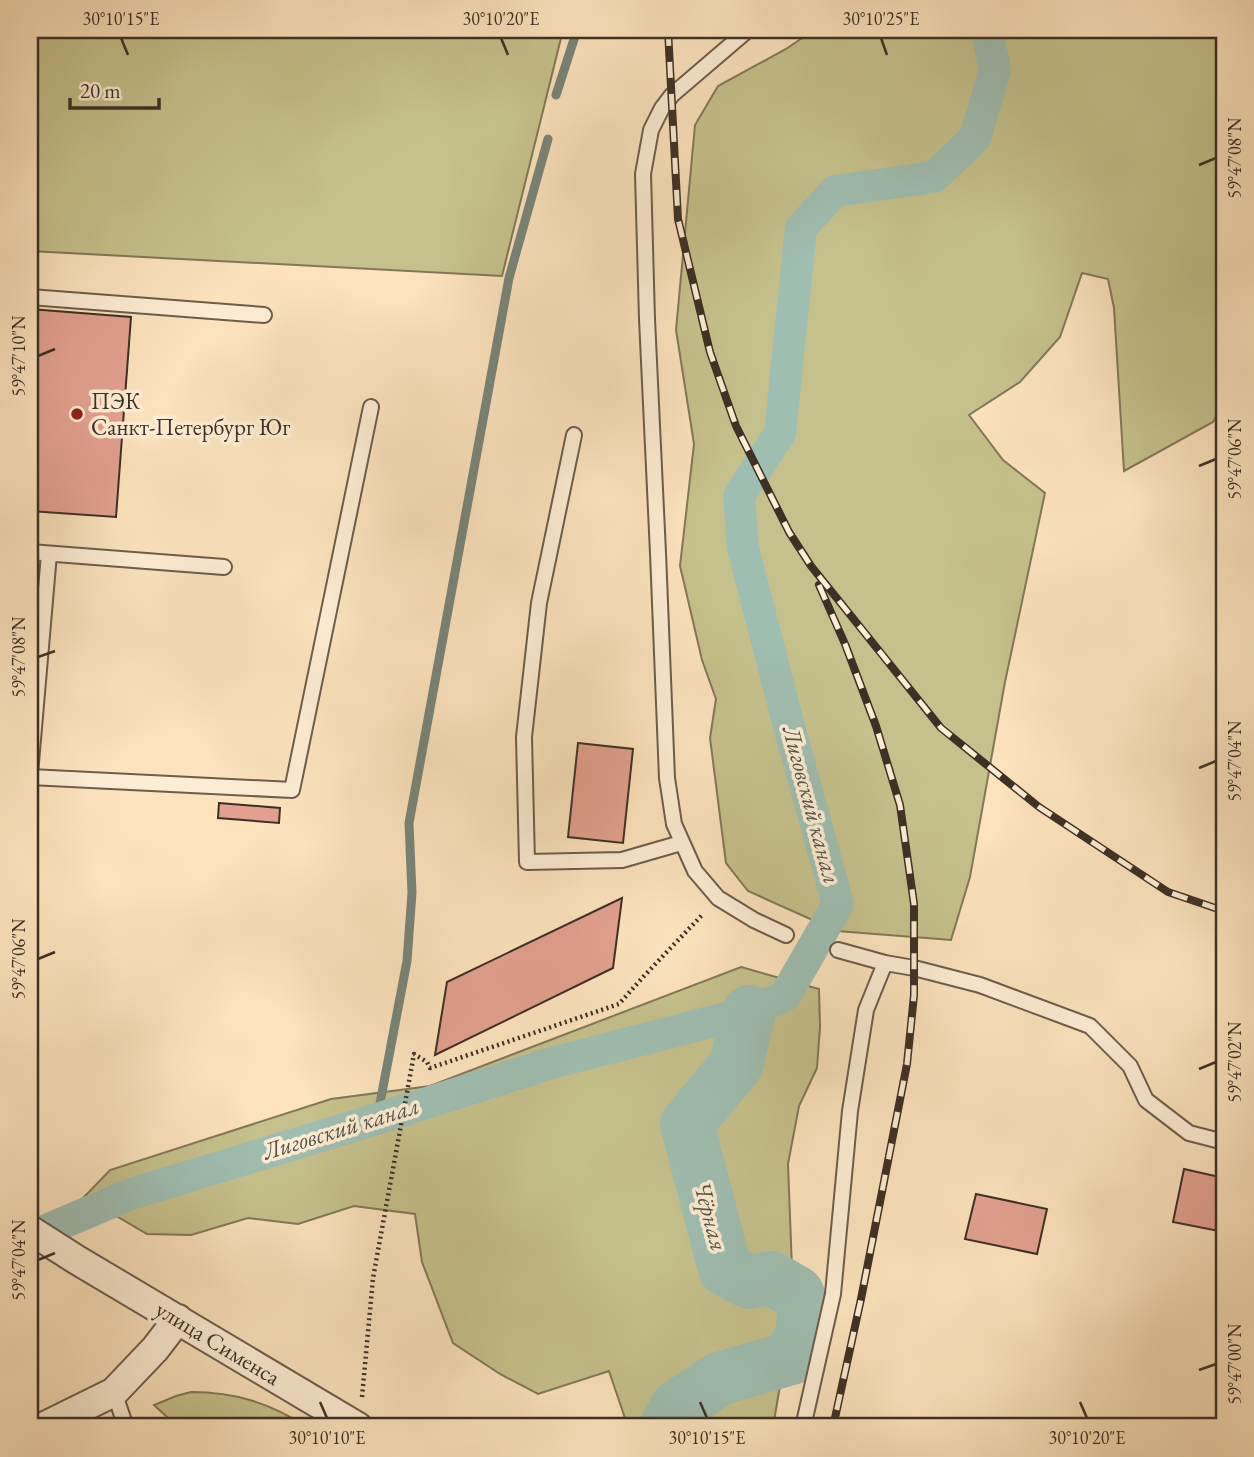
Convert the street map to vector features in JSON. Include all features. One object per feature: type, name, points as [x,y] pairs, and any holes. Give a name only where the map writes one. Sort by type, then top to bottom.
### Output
[{"type":"street","name":"улица Сименса","points":[[30,1230],[178,1319],[360,1416]]},
{"type":"street","points":[[43,1427],[114,1392],[155,1349],[178,1319]]},
{"type":"lane","points":[[748,30],[672,95],[651,130],[643,174],[648,333],[667,778],[674,824],[695,871],[718,898],[754,920],[786,935]]},
{"type":"lane","points":[[30,298],[264,315]]},
{"type":"lane","points":[[49,554],[35,646],[30,776],[292,790],[371,407]]},
{"type":"lane","points":[[574,435],[539,603],[525,723],[527,862],[622,860],[681,843]]},
{"type":"lane","points":[[30,552],[224,567]]},
{"type":"lane","points":[[838,950],[980,985],[1090,1026],[1130,1066],[1146,1100],[1189,1133],[1224,1142]]},
{"type":"lane","points":[[803,1427],[833,1294],[850,1111],[866,1010],[885,963]]},
{"type":"lane","points":[[114,1392],[126,1427]]},
{"type":"path","points":[[360,1416],[373,1278],[414,1054],[427,1062],[430,1068],[619,1004],[718,898]]},
{"type":"shaded area","points":[[30,30],[563,30],[502,276],[30,251]]},
{"type":"shaded area","points":[[814,30],[1224,30],[1224,402],[1213,422],[1124,471],[1114,308],[1108,279],[1082,273],[1060,337],[1020,382],[969,415],[1003,460],[1045,493],[1005,682],[970,877],[951,940],[837,931],[748,891],[726,863],[710,738],[716,699],[702,660],[680,566],[694,444],[676,330],[695,125],[718,86],[786,49]]},
{"type":"shaded area","points":[[741,967],[819,989],[817,1068],[799,1106],[788,1164],[792,1269],[810,1312],[785,1356],[773,1427],[628,1427],[609,1371],[538,1394],[500,1374],[453,1343],[422,1262],[415,1214],[354,1206],[298,1224],[248,1218],[191,1235],[147,1234],[84,1197],[110,1170],[331,1099],[430,1086]]},
{"type":"shaded area","points":[[191,1392],[252,1400],[307,1427],[178,1427],[154,1405]]},
{"type":"building","name":"ПЭК Санкт-Петербург Юг","points":[[30,309],[131,317],[116,517],[30,511]]},
{"type":"building","points":[[578,743],[633,749],[623,843],[568,837]]},
{"type":"building","points":[[219,803],[280,808],[279,823],[218,818]]},
{"type":"building","points":[[622,898],[613,968],[435,1055],[447,982]]},
{"type":"building","points":[[1184,1169],[1224,1178],[1224,1232],[1173,1222]]},
{"type":"building","points":[[976,1194],[1047,1209],[1037,1254],[965,1239]]},
{"type":"waterway","points":[[556,95],[577,30]]},
{"type":"waterway","name":"Лиговский канал","points":[[30,1237],[131,1194],[548,1064],[749,1012],[785,996],[838,904],[743,548],[739,496],[780,433],[801,228],[835,191],[934,177],[975,138],[995,70],[987,30]]},
{"type":"waterway","points":[[377,1119],[407,961],[412,893],[409,823],[509,278],[548,139]]},
{"type":"waterway","name":"Чёрная","points":[[666,1427],[677,1407],[719,1379],[791,1358],[802,1335],[805,1312],[797,1293],[771,1278],[749,1282],[725,1269],[687,1124],[736,1065],[749,1012]]},
{"type":"railway","points":[[668,30],[678,219],[710,352],[736,426],[789,532],[811,566],[941,728],[1039,807],[1168,892],[1224,911]]},
{"type":"railway","points":[[819,585],[876,726],[900,805],[914,904],[914,995],[907,1064],[833,1427]]},
{"type":"place","name":"ПЭК Санкт-Петербург Юг","points":[[77,414]]}]
